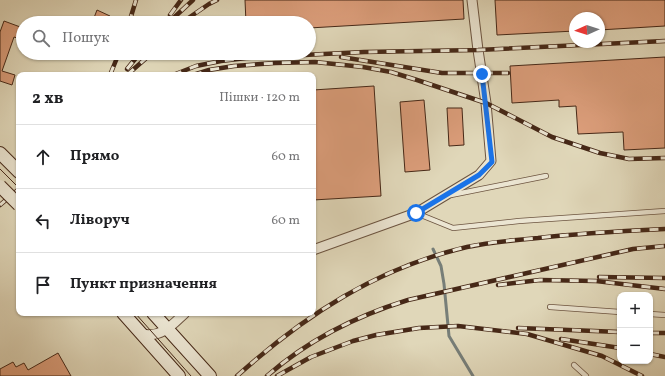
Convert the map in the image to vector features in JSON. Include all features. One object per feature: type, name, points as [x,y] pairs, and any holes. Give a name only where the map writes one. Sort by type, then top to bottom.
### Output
[{"type":"main road","points":[[4,157],[16,169]]},
{"type":"main road","points":[[0,186],[16,202]]},
{"type":"main road","points":[[126,316],[180,376]]},
{"type":"main road","points":[[156,316],[207,372]]},
{"type":"street","points":[[316,249],[416,213],[479,175],[492,162],[486,103],[472,0]]},
{"type":"street","points":[[142,334],[154,335],[168,330],[182,316]]},
{"type":"lane","points":[[445,196],[546,176]]},
{"type":"lane","points":[[416,213],[453,228],[519,221],[665,211]]},
{"type":"lane","points":[[550,307],[617,312]]},
{"type":"lane","points":[[653,314],[665,315]]},
{"type":"lane","points":[[574,365],[586,376]]},
{"type":"building","points":[[245,0],[463,0],[464,19],[316,28],[316,16],[246,16]]},
{"type":"building","points":[[495,0],[665,0],[665,26],[605,30],[605,12],[569,12],[569,31],[497,35]]},
{"type":"building","points":[[97,10],[110,16],[95,16]]},
{"type":"building","points":[[4,21],[16,25],[16,38],[14,37],[2,71],[15,75],[12,85],[0,81],[0,32]]},
{"type":"building","points":[[665,57],[665,148],[624,150],[623,132],[578,134],[576,106],[559,107],[559,100],[512,103],[510,66]]},
{"type":"building","points":[[374,86],[381,196],[316,200],[316,90]]},
{"type":"building","points":[[424,100],[430,170],[405,172],[400,102]]},
{"type":"building","points":[[447,108],[462,108],[464,145],[449,146]]},
{"type":"building","points":[[58,353],[71,376],[0,376],[0,369],[13,362],[16,367],[24,363],[28,370]]},
{"type":"waterway","points":[[433,249],[441,266],[449,336],[473,376]]},
{"type":"tram line","points":[[0,169],[16,185]]},
{"type":"tram line","points":[[138,316],[191,376]]},
{"type":"railway","points":[[131,16],[136,0]]},
{"type":"railway","points":[[170,15],[181,0]]},
{"type":"railway","points":[[176,16],[193,0]]},
{"type":"railway","points":[[191,16],[217,0]]},
{"type":"railway","points":[[316,54],[478,50],[665,41]]},
{"type":"railway","points":[[341,57],[442,73],[508,73]]},
{"type":"railway","points":[[111,72],[116,60]]},
{"type":"railway","points":[[127,69],[134,60]]},
{"type":"railway","points":[[130,72],[144,60]]},
{"type":"railway","points":[[181,72],[196,66],[229,60]]},
{"type":"railway","points":[[203,72],[234,66],[315,62],[363,67],[391,72],[486,103],[552,137],[600,153],[629,159],[665,158]]},
{"type":"railway","points":[[0,205],[16,192]]},
{"type":"railway","points":[[316,314],[344,296],[403,267],[434,256],[467,247],[502,241],[586,233],[665,229]]},
{"type":"railway","points":[[267,376],[299,351],[333,330],[389,306],[408,300],[633,249],[665,246]]},
{"type":"railway","points":[[599,277],[665,278]]},
{"type":"railway","points":[[498,285],[540,280],[596,281],[665,289]]},
{"type":"railway","points":[[237,376],[289,333],[313,316]]},
{"type":"railway","points":[[277,376],[311,357],[353,341],[376,335],[419,328],[458,326],[527,334],[602,356],[642,376]]},
{"type":"railway","points":[[518,328],[617,332]]},
{"type":"railway","points":[[653,333],[665,333]]},
{"type":"railway","points":[[561,339],[617,348]]},
{"type":"railway","points":[[653,355],[665,357]]},
{"type":"route","points":[[416,213],[479,175],[492,162],[482,74]]}]
